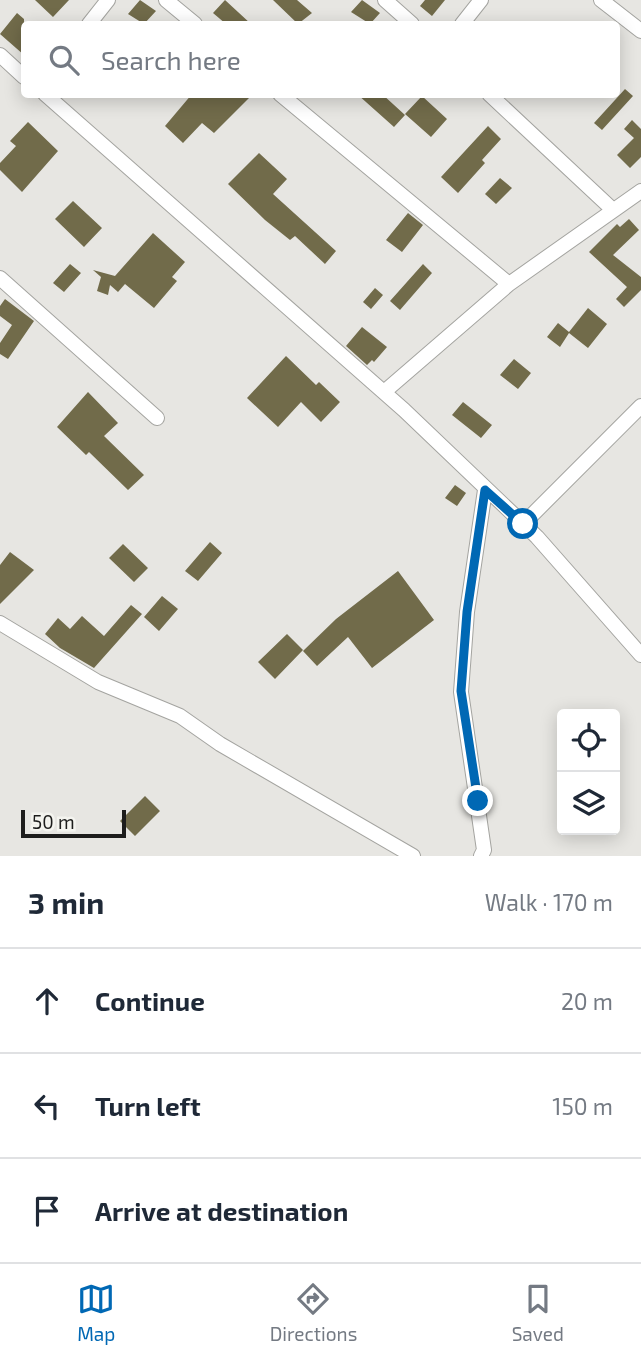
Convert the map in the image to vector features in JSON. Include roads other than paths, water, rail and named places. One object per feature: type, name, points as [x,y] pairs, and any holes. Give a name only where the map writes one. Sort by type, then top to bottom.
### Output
[{"type":"street","points":[[91,21],[108,0]]},
{"type":"street","points":[[166,0],[191,21]]},
{"type":"street","points":[[385,0],[409,21]]},
{"type":"street","points":[[464,21],[481,0]]},
{"type":"street","points":[[601,0],[641,31]]},
{"type":"street","points":[[0,55],[21,74]]},
{"type":"street","points":[[50,98],[384,392],[523,524],[641,656]]},
{"type":"street","points":[[285,98],[509,284]]},
{"type":"street","points":[[493,98],[612,209]]},
{"type":"street","points":[[384,392],[509,284],[641,191]]},
{"type":"street","points":[[0,278],[157,418]]},
{"type":"street","points":[[523,524],[641,406]]},
{"type":"street","points":[[481,856],[483,837],[461,691],[467,612],[485,490]]},
{"type":"street","points":[[0,623],[98,681],[180,716],[220,744],[412,856]]}]
